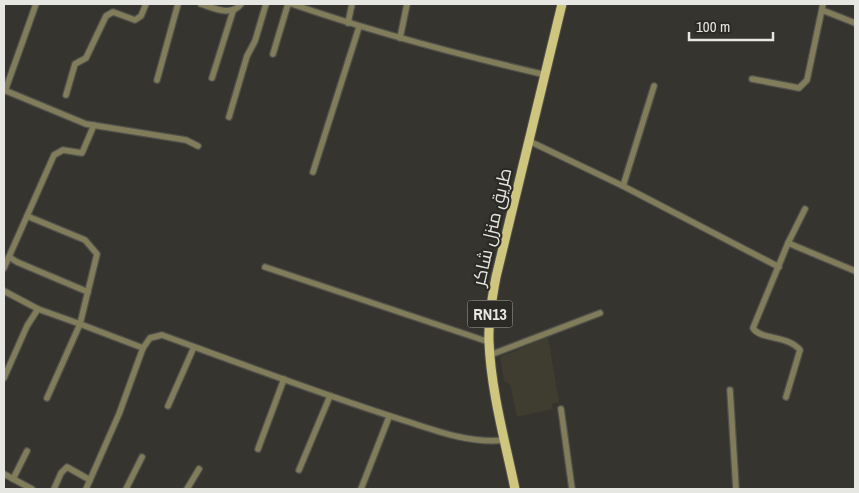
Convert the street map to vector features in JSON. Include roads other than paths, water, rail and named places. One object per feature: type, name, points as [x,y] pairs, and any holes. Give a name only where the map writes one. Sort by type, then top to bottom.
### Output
[{"type":"main road","name":"طريق منزل شاكر","points":[[515,489],[495,390],[489,342],[496,277],[562,4]]},
{"type":"street","points":[[36,4],[5,91],[70,119],[94,125],[186,140],[198,146]]},
{"type":"street","points":[[66,95],[75,64],[86,58],[106,16],[113,12],[135,20],[141,16],[146,4]]},
{"type":"street","points":[[157,80],[178,4]]},
{"type":"street","points":[[201,4],[228,12],[233,11]]},
{"type":"street","points":[[212,78],[233,11],[241,4]]},
{"type":"street","points":[[229,117],[247,56],[255,41],[266,4]]},
{"type":"street","points":[[273,54],[288,4]]},
{"type":"street","points":[[292,4],[359,27],[546,75]]},
{"type":"street","points":[[348,23],[352,4]]},
{"type":"street","points":[[400,38],[407,4]]},
{"type":"street","points":[[752,79],[798,88],[804,85],[823,7],[855,23]]},
{"type":"street","points":[[313,172],[359,27]]},
{"type":"street","points":[[623,186],[654,86]]},
{"type":"street","points":[[4,268],[54,155],[63,150],[82,153],[94,125]]},
{"type":"street","points":[[529,141],[623,186],[779,267]]},
{"type":"street","points":[[786,397],[800,350],[791,342],[758,332],[753,328],[788,243],[805,209]]},
{"type":"street","points":[[27,216],[75,235],[94,248],[98,257],[80,324],[47,398]]},
{"type":"street","points":[[788,243],[855,271]]},
{"type":"street","points":[[9,257],[88,292]]},
{"type":"street","points":[[265,267],[489,342]]},
{"type":"street","points":[[4,290],[38,309],[143,348]]},
{"type":"street","points":[[4,378],[27,326],[38,309]]},
{"type":"street","points":[[490,356],[600,312]]},
{"type":"street","points":[[86,489],[119,414],[143,348],[150,338],[162,335],[389,417],[431,430],[484,441],[505,440]]},
{"type":"street","points":[[168,406],[194,347]]},
{"type":"street","points":[[258,449],[284,379]]},
{"type":"street","points":[[730,390],[736,489]]},
{"type":"street","points":[[299,470],[330,396]]},
{"type":"street","points":[[561,409],[572,489]]},
{"type":"street","points":[[362,489],[389,417]]},
{"type":"street","points":[[13,479],[27,450]]},
{"type":"street","points":[[126,489],[142,457]]},
{"type":"street","points":[[54,489],[67,467],[90,480]]},
{"type":"street","points":[[187,489],[199,469]]},
{"type":"street","points":[[4,474],[32,489]]}]
